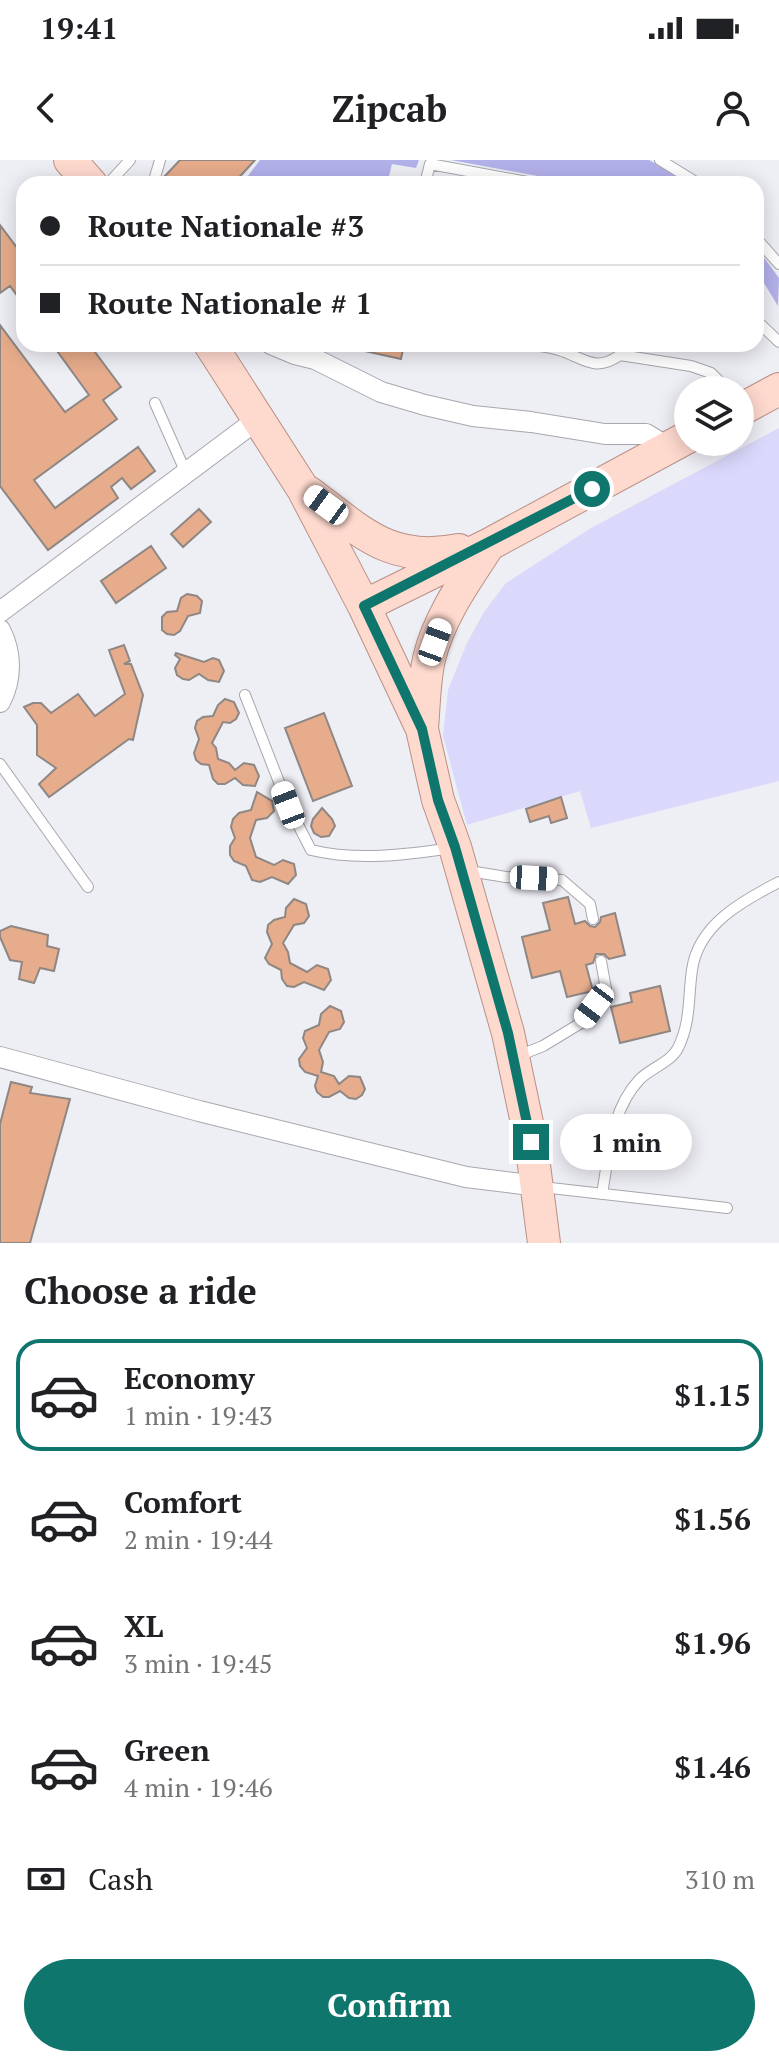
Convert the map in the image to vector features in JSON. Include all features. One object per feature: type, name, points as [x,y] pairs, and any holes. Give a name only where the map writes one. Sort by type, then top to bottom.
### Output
[{"type":"main road","points":[[215,352],[303,489],[364,606],[422,729],[438,800],[508,1033],[538,1186],[544,1243]]},
{"type":"main road","points":[[754,397],[779,389]]},
{"type":"main road","points":[[364,606],[490,544],[674,444]]},
{"type":"main road","points":[[303,489],[371,538],[404,552],[442,553],[490,544]]},
{"type":"main road","points":[[422,729],[429,659],[441,626],[453,600],[490,544]]},
{"type":"street","points":[[290,352],[315,359],[381,392],[425,405],[473,416],[605,434],[646,434],[674,441]]},
{"type":"street","points":[[0,612],[258,419]]},
{"type":"street","points":[[0,630],[10,665],[6,690],[0,702]]},
{"type":"street","points":[[0,1057],[214,1115],[466,1177],[538,1186]]},
{"type":"lane","points":[[115,176],[130,160]]},
{"type":"lane","points":[[660,160],[686,176]]},
{"type":"lane","points":[[427,176],[430,164],[495,176]]},
{"type":"lane","points":[[764,247],[779,264]]},
{"type":"lane","points":[[764,328],[779,342]]},
{"type":"lane","points":[[564,352],[596,364],[609,363],[620,355],[691,366],[714,376]]},
{"type":"lane","points":[[155,403],[186,473]]},
{"type":"lane","points":[[245,695],[288,805],[311,850],[331,855],[458,859],[506,877],[562,880],[590,904],[593,919]]},
{"type":"lane","points":[[0,764],[88,887]]},
{"type":"lane","points":[[602,1194],[616,1120],[628,1092],[643,1075],[675,1053],[686,1030],[692,968],[698,946],[718,919],[779,882]]},
{"type":"lane","points":[[512,1058],[543,1046],[581,1023],[606,989],[601,961]]},
{"type":"lane","points":[[538,1186],[727,1208]]},
{"type":"shaded area","points":[[260,160],[419,160],[416,168],[392,164],[389,176],[248,176]]},
{"type":"shaded area","points":[[451,160],[649,160],[678,176],[538,176]]},
{"type":"shaded area","points":[[764,258],[779,278],[778,306],[764,283]]},
{"type":"shaded area","points":[[779,428],[779,781],[591,828],[580,791],[467,825],[443,736],[448,690],[467,643],[484,612],[506,583],[591,528],[726,456],[754,456],[754,441]]},
{"type":"building","points":[[180,160],[255,160],[240,176],[165,176]]},
{"type":"building","points":[[0,225],[16,246],[16,294],[10,286],[0,293]]},
{"type":"building","points":[[0,325],[16,346],[16,352],[20,352],[65,412],[89,395],[58,352],[95,352],[121,387],[103,400],[117,419],[34,480],[55,508],[138,447],[155,471],[131,489],[122,478],[111,487],[118,498],[48,550],[0,486]]},
{"type":"building","points":[[369,352],[402,352],[401,359]]},
{"type":"building","points":[[199,509],[211,522],[183,547],[171,534]]},
{"type":"building","points":[[151,546],[166,568],[116,603],[101,581]]},
{"type":"building","points":[[187,594],[197,596],[202,601],[200,613],[188,616],[180,631],[174,635],[167,634],[162,630],[162,617],[167,612],[177,611],[181,598]]},
{"type":"building","points":[[124,645],[130,661],[124,664],[131,664],[143,695],[133,740],[129,739],[49,797],[39,784],[56,768],[37,755],[37,725],[24,707],[41,703],[51,713],[78,694],[95,716],[125,694],[109,650]]},
{"type":"building","points":[[176,653],[204,662],[213,658],[219,660],[224,671],[219,682],[199,674],[189,680],[177,675],[175,668],[180,659]]},
{"type":"building","points":[[225,699],[234,702],[239,713],[230,723],[223,722],[212,743],[218,759],[229,763],[235,770],[244,763],[254,765],[259,776],[255,786],[243,785],[235,778],[218,784],[209,765],[196,760],[194,753],[199,739],[195,728],[197,721],[213,716]]},
{"type":"building","points":[[324,713],[352,786],[313,801],[285,728]]},
{"type":"building","points":[[257,792],[272,801],[274,811],[267,818],[256,820],[250,838],[256,857],[274,865],[283,860],[294,864],[296,875],[288,884],[272,877],[260,882],[252,880],[246,866],[234,861],[230,855],[230,846],[235,838],[231,827],[233,819],[239,813],[251,810]]},
{"type":"building","points":[[561,797],[567,818],[551,823],[549,816],[530,822],[526,809]]},
{"type":"building","points":[[322,808],[335,826],[329,836],[321,837],[314,833],[311,826]]},
{"type":"building","points":[[568,897],[575,924],[585,921],[595,927],[601,917],[615,913],[625,955],[609,959],[604,954],[596,954],[593,963],[586,965],[593,991],[567,997],[560,971],[532,978],[522,937],[550,930],[543,903]]},
{"type":"building","points":[[294,899],[306,904],[309,916],[304,923],[294,925],[283,943],[290,963],[307,972],[317,965],[328,969],[331,980],[324,990],[304,982],[294,987],[287,986],[281,970],[265,958],[272,944],[267,932],[268,925],[285,917],[286,908]]},
{"type":"building","points":[[11,926],[48,935],[47,946],[59,949],[54,971],[40,968],[34,983],[19,979],[22,962],[10,960],[0,937],[0,931]]},
{"type":"building","points":[[660,986],[670,1031],[620,1043],[611,1007],[632,1002],[630,993]]},
{"type":"building","points":[[330,1006],[341,1011],[344,1022],[340,1029],[329,1032],[319,1050],[323,1062],[321,1072],[334,1076],[339,1084],[349,1076],[360,1077],[365,1089],[356,1099],[340,1091],[323,1097],[315,1086],[318,1076],[305,1072],[300,1066],[299,1059],[307,1048],[303,1038],[305,1031],[319,1025],[321,1014]]},
{"type":"building","points":[[11,1082],[32,1087],[30,1093],[70,1099],[30,1243],[0,1243],[0,1124]]},
{"type":"route","points":[[531,1142],[508,1033],[455,847],[438,800],[422,729],[364,606],[592,489]]}]
